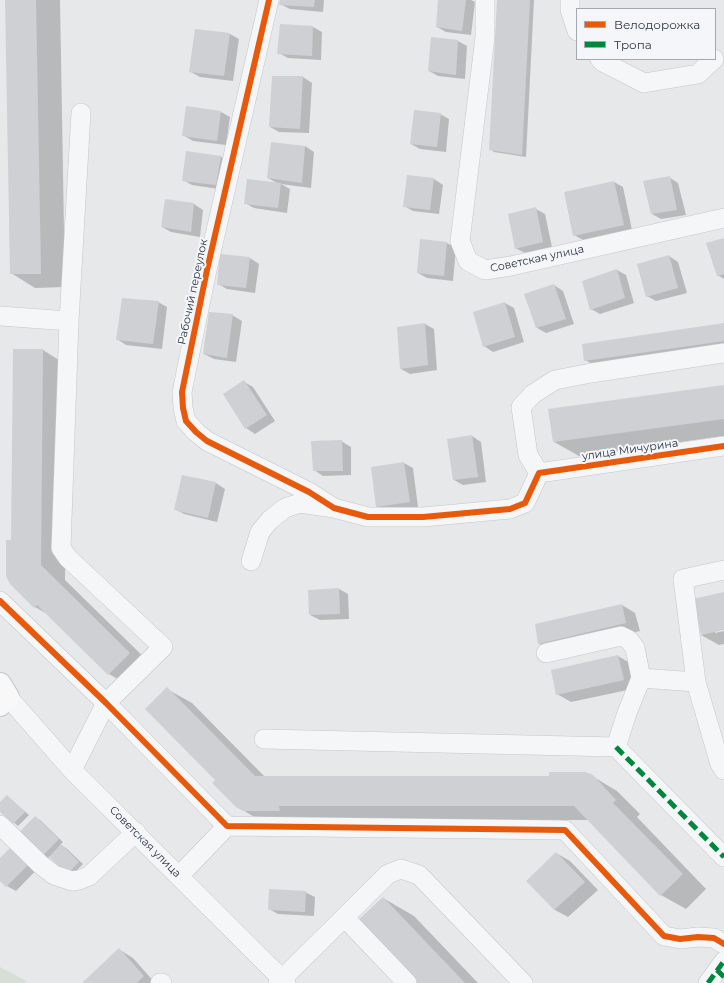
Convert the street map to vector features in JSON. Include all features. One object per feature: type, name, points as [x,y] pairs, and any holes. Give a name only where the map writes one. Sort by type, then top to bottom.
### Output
[{"type":"street","name":"Рабочий переулок","points":[[269,0],[205,278],[182,392],[183,408],[186,420],[196,432],[207,440],[309,492],[334,508]]},
{"type":"street","name":"Советская улица","points":[[485,0],[485,37],[460,241],[468,261],[485,270],[510,266],[724,218]]},
{"type":"street","points":[[570,0],[570,10],[576,28]]},
{"type":"street","points":[[716,57],[724,50]]},
{"type":"street","points":[[601,60],[644,83],[698,74],[713,60]]},
{"type":"street","points":[[72,770],[106,703],[163,647],[68,558],[61,548],[69,321],[81,113]]},
{"type":"street","points":[[0,316],[69,321]]},
{"type":"street","points":[[251,562],[260,532],[270,520],[285,508],[300,504],[334,508],[368,517],[423,517],[510,508],[525,503],[538,473],[528,455],[521,407],[533,394],[555,380],[724,353]]},
{"type":"street","name":"улица Мичурина","points":[[538,473],[724,446]]},
{"type":"street","points":[[724,570],[683,579],[696,682],[720,764],[724,770]]},
{"type":"street","points":[[0,601],[106,703],[227,826],[565,830],[664,936],[680,939],[698,937],[714,938],[724,944]]},
{"type":"street","points":[[546,653],[621,636],[629,640],[635,648],[641,678],[627,713],[616,747]]},
{"type":"street","points":[[641,678],[696,682]]},
{"type":"street","name":"Советская улица","points":[[3,695],[72,770],[136,832],[282,982]]},
{"type":"street","points":[[264,739],[616,747],[724,857]]},
{"type":"street","points":[[0,825],[41,865],[54,875],[72,881],[89,876],[136,832]]},
{"type":"street","points":[[179,876],[227,826]]},
{"type":"street","points":[[282,982],[388,874],[401,869],[419,875],[523,983]]},
{"type":"street","points":[[344,918],[407,983]]},
{"type":"shaded area","points":[[0,967],[26,981],[25,983],[0,983]]},
{"type":"building","points":[[5,0],[36,0],[41,274],[10,274]]},
{"type":"building","points":[[280,0],[315,0],[314,7],[279,5]]},
{"type":"building","points":[[438,0],[466,0],[462,31],[436,27]]},
{"type":"building","points":[[497,0],[530,0],[522,155],[489,150]]},
{"type":"building","points":[[280,24],[313,26],[312,56],[277,54]]},
{"type":"building","points":[[195,29],[230,33],[224,76],[189,72]]},
{"type":"building","points":[[431,37],[458,40],[456,75],[428,71]]},
{"type":"building","points":[[272,76],[303,76],[300,129],[269,127]]},
{"type":"building","points":[[186,106],[221,111],[217,141],[182,136]]},
{"type":"building","points":[[414,110],[441,113],[437,147],[410,144]]},
{"type":"building","points":[[271,142],[305,146],[302,183],[267,178]]},
{"type":"building","points":[[186,151],[221,156],[216,185],[182,181]]},
{"type":"building","points":[[407,175],[434,178],[430,210],[403,207]]},
{"type":"building","points":[[670,176],[677,210],[651,214],[643,181]]},
{"type":"building","points":[[247,179],[281,183],[278,208],[244,204]]},
{"type":"building","points":[[614,181],[624,225],[573,236],[564,192]]},
{"type":"building","points":[[165,199],[194,203],[191,232],[161,227]]},
{"type":"building","points":[[536,207],[543,242],[515,249],[508,214]]},
{"type":"building","points":[[724,238],[724,274],[717,276],[706,243]]},
{"type":"building","points":[[420,239],[447,242],[444,276],[417,273]]},
{"type":"building","points":[[220,254],[250,257],[246,288],[217,285]]},
{"type":"building","points":[[669,255],[678,288],[646,297],[637,264]]},
{"type":"building","points":[[617,269],[625,298],[590,310],[582,281]]},
{"type":"building","points":[[554,284],[566,319],[536,328],[524,294]]},
{"type":"building","points":[[122,298],[159,301],[153,344],[116,340]]},
{"type":"building","points":[[505,302],[515,337],[483,347],[473,312]]},
{"type":"building","points":[[209,312],[233,314],[227,358],[203,354]]},
{"type":"building","points":[[425,323],[428,365],[400,369],[397,327]]},
{"type":"building","points":[[724,323],[724,341],[584,361],[582,344]]},
{"type":"building","points":[[13,349],[43,349],[41,565],[130,653],[108,675],[37,605],[34,608],[10,584],[6,576],[6,540],[11,540]]},
{"type":"building","points":[[244,380],[267,415],[245,429],[223,394]]},
{"type":"building","points":[[724,385],[724,419],[553,442],[548,409]]},
{"type":"building","points":[[472,435],[478,477],[453,480],[447,439]]},
{"type":"building","points":[[342,440],[343,471],[313,471],[311,441]]},
{"type":"building","points":[[404,462],[410,502],[376,507],[371,467]]},
{"type":"building","points":[[182,475],[216,482],[208,518],[174,510]]},
{"type":"building","points":[[339,588],[340,614],[309,615],[308,590]]},
{"type":"building","points":[[724,592],[724,630],[701,635],[693,599]]},
{"type":"building","points":[[622,604],[626,623],[538,644],[535,624]]},
{"type":"building","points":[[618,655],[624,680],[556,695],[551,670]]},
{"type":"building","points":[[167,687],[255,776],[549,776],[549,772],[585,772],[593,775],[616,800],[613,803],[683,874],[660,896],[574,806],[279,806],[280,811],[243,811],[236,807],[212,783],[215,780],[145,709]]},
{"type":"building","points":[[7,795],[25,812],[13,824],[0,812],[0,802]]},
{"type":"building","points":[[35,816],[59,839],[31,868],[28,865],[6,887],[0,881],[0,858],[10,848],[7,845]]},
{"type":"building","points":[[61,844],[79,862],[67,874],[49,857]]},
{"type":"building","points":[[556,852],[585,882],[554,910],[526,881]]},
{"type":"building","points":[[269,889],[306,891],[305,912],[268,910]]},
{"type":"building","points":[[383,897],[465,983],[414,983],[356,922]]},
{"type":"building","points":[[119,948],[144,976],[137,983],[82,983]]},
{"type":"marked path","points":[[616,747],[724,857]]},
{"type":"marked path","points":[[708,983],[724,961]]},
{"type":"marked path","points":[[717,970],[724,977]]},
{"type":"cycle path","points":[[269,0],[207,270],[182,392],[186,421],[196,432],[207,441],[309,492],[334,508],[368,517],[423,517],[510,509],[525,503],[539,473],[724,446]]},
{"type":"cycle path","points":[[0,601],[106,703],[227,826],[565,830],[664,936],[680,939],[698,937],[714,938],[724,944]]}]
